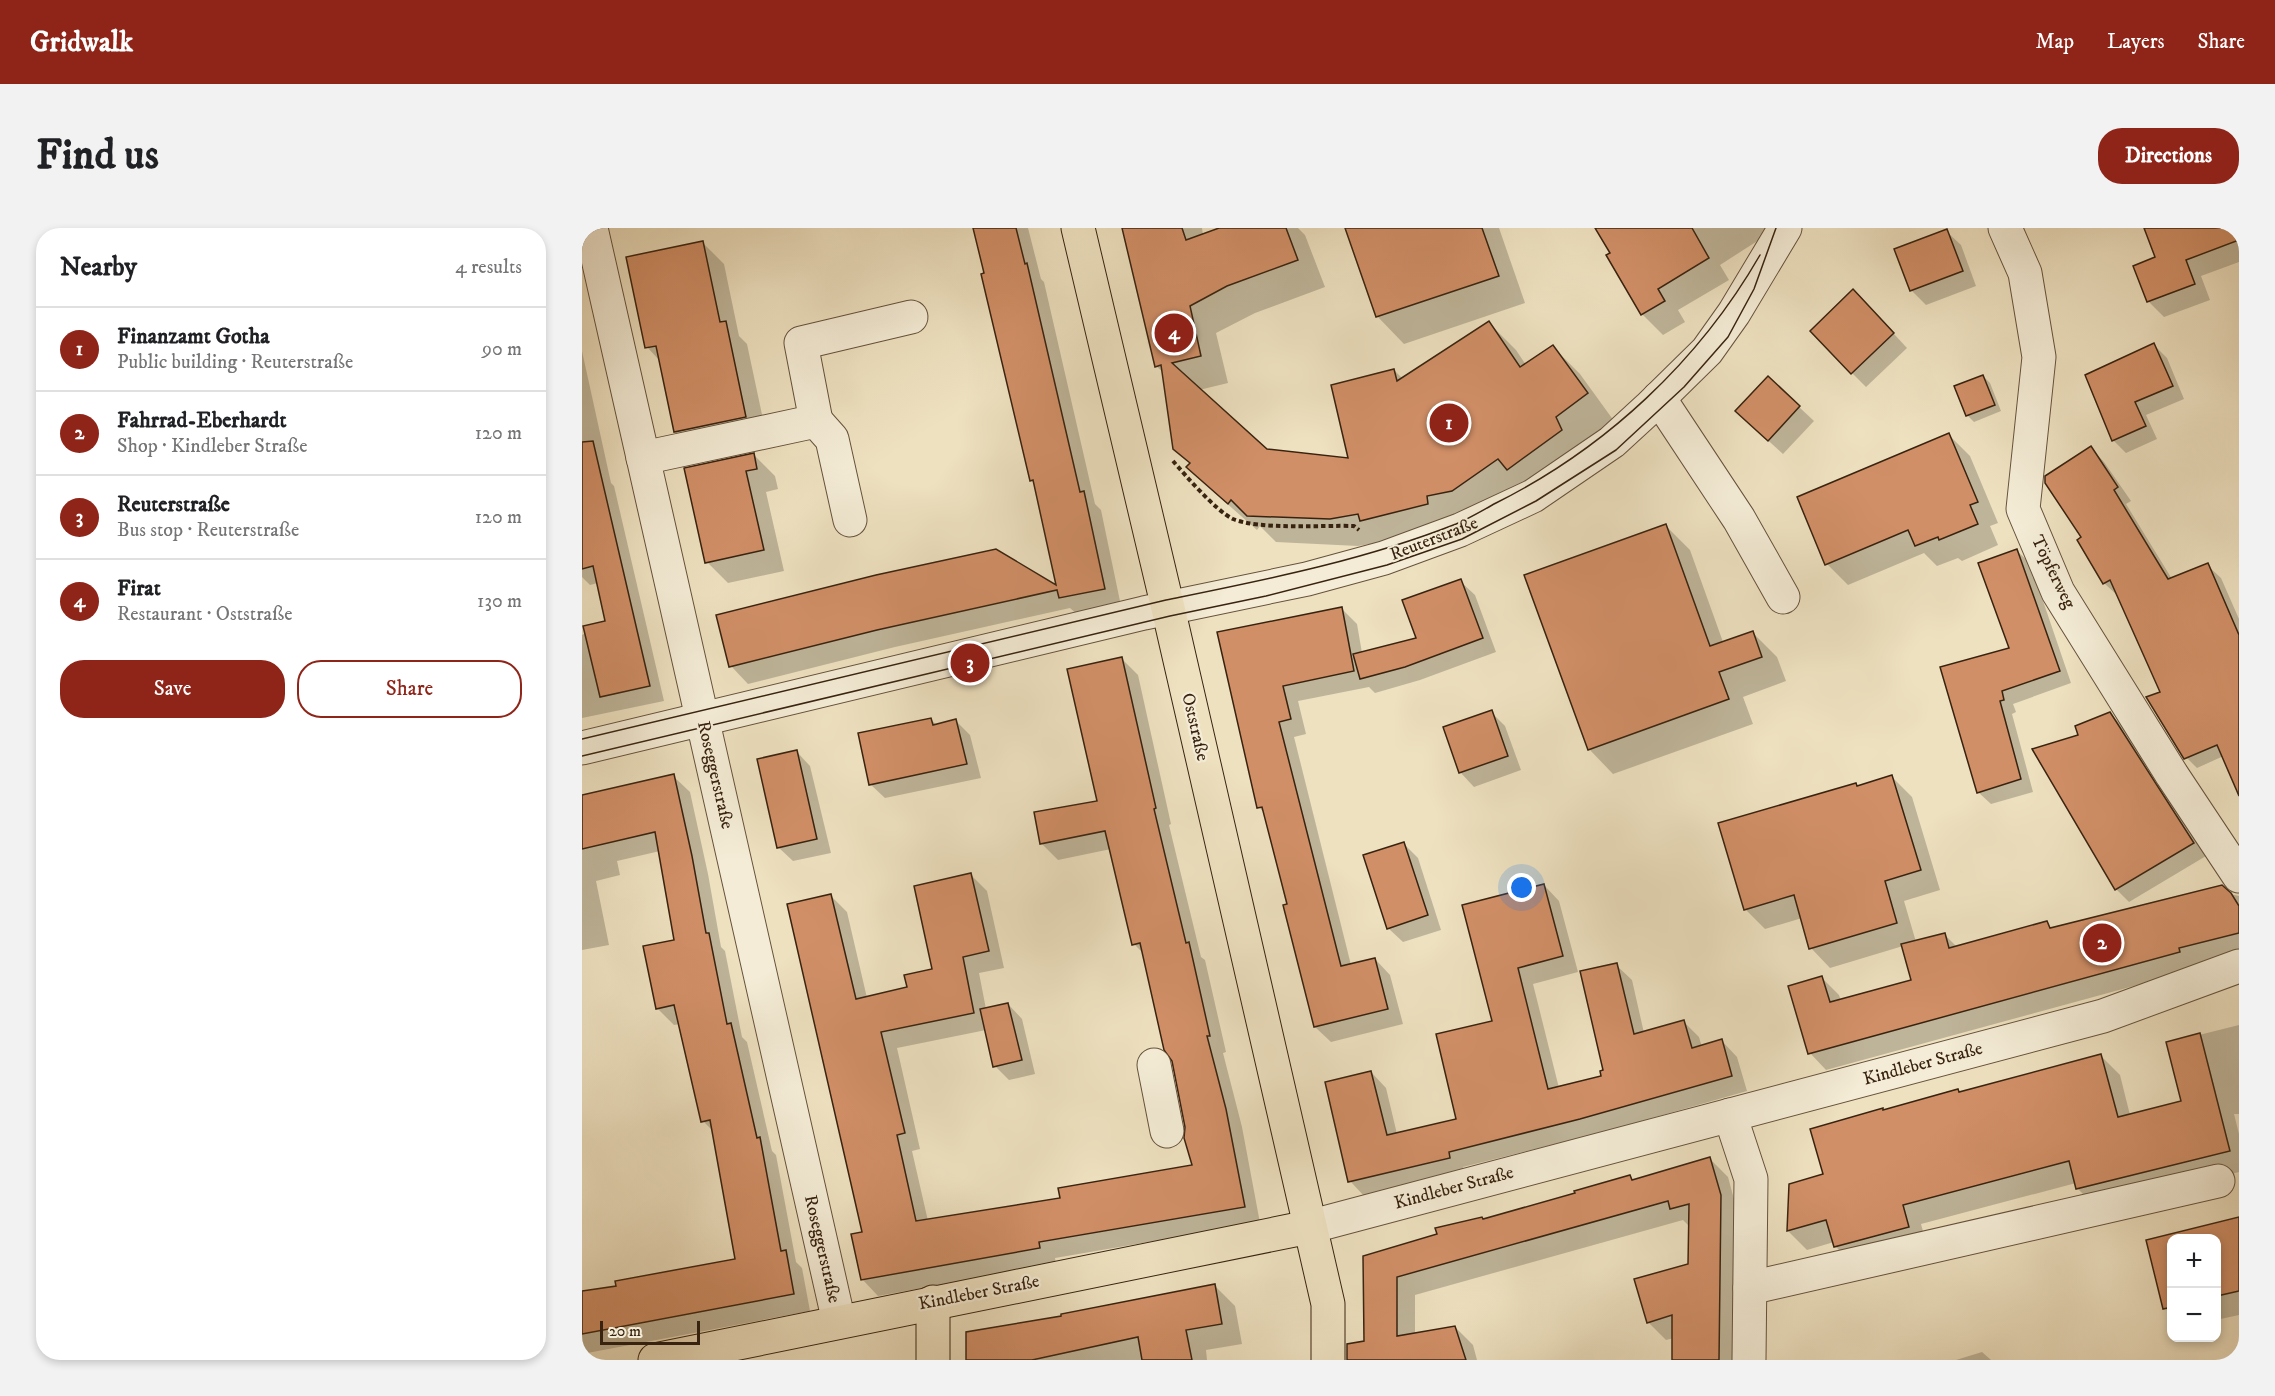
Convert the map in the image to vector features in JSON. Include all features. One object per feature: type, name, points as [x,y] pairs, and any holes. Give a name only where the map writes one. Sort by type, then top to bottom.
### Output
[{"type":"main road","name":"Oststraße","points":[[1078,228],[1328,1304],[1328,1360]]},
{"type":"main road","name":"Kindleber Straße","points":[[655,1360],[1309,1227]]},
{"type":"main road","points":[[933,1302],[933,1360]]},
{"type":"street","name":"Roseggerstraße","points":[[591,228],[839,1322]]},
{"type":"street","name":"Reuterstraße","points":[[582,748],[1168,608],[1317,576],[1384,558],[1460,530],[1533,496],[1612,442],[1707,351],[1734,313],[1785,228]]},
{"type":"street","name":"Töpferweg","points":[[2005,228],[2025,273],[2039,357],[2023,509],[2058,592],[2172,775],[2239,876]]},
{"type":"street","points":[[850,520],[832,440],[816,421],[801,343],[911,317]]},
{"type":"street","points":[[1659,398],[1739,519],[1783,597]]},
{"type":"street","points":[[643,458],[816,421]]},
{"type":"street","name":"Kindleber Straße","points":[[1309,1227],[2103,1016],[2239,966]]},
{"type":"street","points":[[1154,1065],[1167,1131]]},
{"type":"street","points":[[1730,1115],[1751,1179],[1749,1360]]},
{"type":"street","points":[[1750,1288],[2218,1181]]},
{"type":"path","points":[[1173,461],[1192,484],[1231,518],[1250,524],[1354,526],[1367,536]]},
{"type":"building","points":[[973,228],[1016,228],[1025,264],[1027,263],[1080,492],[1084,491],[1105,589],[1059,598],[1057,590],[877,630],[729,667],[716,615],[876,575],[996,549],[1056,585],[1033,480],[1030,481],[981,274],[984,273]]},
{"type":"building","points":[[1122,228],[1182,228],[1186,240],[1219,228],[1286,228],[1298,260],[1227,286],[1190,306],[1201,356],[1172,363],[1267,449],[1348,458],[1331,385],[1394,369],[1397,381],[1489,321],[1520,367],[1553,345],[1588,393],[1556,417],[1562,430],[1507,470],[1498,459],[1452,491],[1427,496],[1428,504],[1360,521],[1358,514],[1330,519],[1247,516],[1231,500],[1228,504],[1186,467],[1190,463],[1173,449],[1161,365],[1155,367]]},
{"type":"building","points":[[1345,228],[1482,228],[1499,276],[1376,317]]},
{"type":"building","points":[[1595,228],[1692,228],[1709,258],[1658,289],[1665,301],[1641,315],[1606,255],[1610,253]]},
{"type":"building","points":[[2144,228],[2239,228],[2239,240],[2186,260],[2195,284],[2147,302],[2133,266],[2155,257]]},
{"type":"building","points":[[1947,229],[1963,271],[1910,291],[1894,249]]},
{"type":"building","points":[[703,241],[720,322],[726,321],[746,417],[674,432],[656,346],[645,348],[626,257]]},
{"type":"building","points":[[1853,289],[1894,333],[1851,374],[1810,331]]},
{"type":"building","points":[[2154,343],[2173,386],[2135,402],[2146,426],[2112,441],[2085,375]]},
{"type":"building","points":[[1983,375],[1995,405],[1966,416],[1954,386]]},
{"type":"building","points":[[1768,376],[1800,406],[1768,441],[1735,411]]},
{"type":"building","points":[[1949,433],[1978,502],[1970,505],[1978,524],[1939,540],[1938,537],[1915,546],[1908,530],[1825,565],[1797,497]]},
{"type":"building","points":[[593,441],[650,686],[600,697],[583,626],[605,621],[593,566],[582,569],[582,442]]},
{"type":"building","points":[[2091,446],[2118,487],[2114,490],[2168,579],[2208,563],[2239,635],[2239,796],[2217,745],[2184,759],[2146,697],[2160,692],[2110,580],[2103,584],[2077,540],[2081,537],[2045,483],[2045,476]]},
{"type":"building","points":[[754,453],[757,469],[746,471],[764,550],[705,563],[684,468]]},
{"type":"building","points":[[1666,524],[1710,646],[1753,631],[1762,657],[1719,672],[1729,699],[1588,750],[1524,575]]},
{"type":"building","points":[[2017,549],[2060,671],[2002,691],[2004,700],[2000,701],[2021,779],[1977,793],[1940,667],[2009,648],[1978,563]]},
{"type":"building","points":[[1461,579],[1483,638],[1405,667],[1360,679],[1353,654],[1416,638],[1402,600]]},
{"type":"building","points":[[1342,607],[1354,671],[1283,686],[1291,719],[1279,722],[1341,966],[1375,958],[1388,1009],[1314,1027],[1283,905],[1287,904],[1262,807],[1257,808],[1217,632]]},
{"type":"building","points":[[1122,657],[1156,808],[1154,809],[1186,943],[1189,942],[1210,1036],[1207,1036],[1226,1109],[1245,1207],[1039,1242],[1040,1248],[861,1280],[851,1234],[862,1232],[787,904],[831,894],[856,999],[907,987],[904,975],[932,969],[914,886],[971,873],[989,951],[963,957],[974,1013],[881,1032],[905,1133],[897,1135],[916,1221],[1060,1198],[1058,1188],[1192,1165],[1184,1138],[1185,1127],[1172,1061],[1164,1050],[1140,943],[1132,945],[1105,831],[1040,844],[1034,812],[1097,801],[1067,669]]},
{"type":"building","points":[[1492,710],[1508,756],[1459,773],[1443,727]]},
{"type":"building","points":[[2110,712],[2194,843],[2115,890],[2032,749],[2078,735],[2075,726]]},
{"type":"building","points":[[931,718],[933,725],[956,719],[967,764],[869,785],[858,733]]},
{"type":"building","points":[[797,750],[817,839],[777,848],[757,759]]},
{"type":"building","points":[[674,774],[727,1024],[731,1023],[757,1138],[760,1137],[781,1251],[786,1250],[794,1294],[582,1334],[582,1291],[616,1286],[615,1281],[735,1259],[710,1120],[701,1122],[674,1005],[656,1009],[643,946],[674,940],[655,832],[582,849],[582,795]]},
{"type":"building","points":[[1892,775],[1921,870],[1885,881],[1897,923],[1809,949],[1794,895],[1744,910],[1718,823],[1856,783],[1857,786]]},
{"type":"building","points":[[1404,842],[1428,915],[1387,929],[1363,855]]},
{"type":"building","points":[[1544,884],[1563,956],[1518,968],[1548,1089],[1601,1076],[1600,1071],[1603,1070],[1580,971],[1617,963],[1634,1034],[1684,1020],[1692,1048],[1722,1039],[1732,1076],[1580,1119],[1449,1152],[1450,1158],[1348,1182],[1325,1082],[1371,1071],[1387,1135],[1456,1119],[1436,1034],[1492,1021],[1462,905]]},
{"type":"building","points":[[2222,885],[2231,893],[2239,906],[2239,933],[2179,948],[2180,952],[1808,1054],[1788,986],[1822,976],[1830,1002],[1911,980],[1901,944],[1945,933],[1949,948],[2047,921],[2050,928]]},
{"type":"building","points":[[1008,1003],[1022,1060],[993,1067],[980,1009]]},
{"type":"building","points":[[2200,1033],[2230,1151],[2076,1189],[2069,1161],[1903,1205],[1909,1227],[1834,1247],[1826,1220],[1787,1231],[1789,1184],[1823,1174],[1810,1129],[1883,1108],[1883,1110],[1958,1089],[1959,1092],[2101,1054],[2118,1117],[2181,1101],[2166,1042]]},
{"type":"building","points":[[1710,1157],[1721,1195],[1719,1360],[1672,1360],[1672,1315],[1647,1323],[1634,1279],[1688,1264],[1689,1204],[1670,1209],[1668,1201],[1397,1277],[1397,1336],[1455,1326],[1466,1360],[1347,1360],[1347,1344],[1364,1341],[1363,1256],[1437,1234],[1435,1228],[1482,1217],[1483,1219],[1630,1175],[1632,1180]]},
{"type":"building","points":[[2239,1217],[2239,1291],[2221,1295],[2221,1234],[2170,1234]]},
{"type":"building","points":[[2167,1235],[2167,1308],[2163,1309],[2146,1240]]},
{"type":"building","points":[[1215,1284],[1222,1324],[1186,1330],[1192,1360],[1142,1360],[1138,1337],[1032,1360],[966,1360],[966,1332],[1061,1316],[1061,1314]]},
{"type":"tram line","points":[[582,756],[1170,616],[1266,596],[1387,565],[1462,539],[1536,501],[1616,450],[1684,387],[1728,337],[1754,289],[1776,228]]},
{"type":"tram line","points":[[582,739],[1166,600],[1349,559],[1456,524],[1536,481],[1575,456],[1646,398],[1679,366],[1708,331],[1736,294],[1760,255]]},
{"type":"place","name":"Firat","points":[[1174,333]]},
{"type":"place","name":"Finanzamt Gotha","points":[[1449,423]]},
{"type":"place","name":"Reuterstraße","points":[[970,663]]},
{"type":"place","name":"Fahrrad-Eberhardt","points":[[2102,943]]}]
